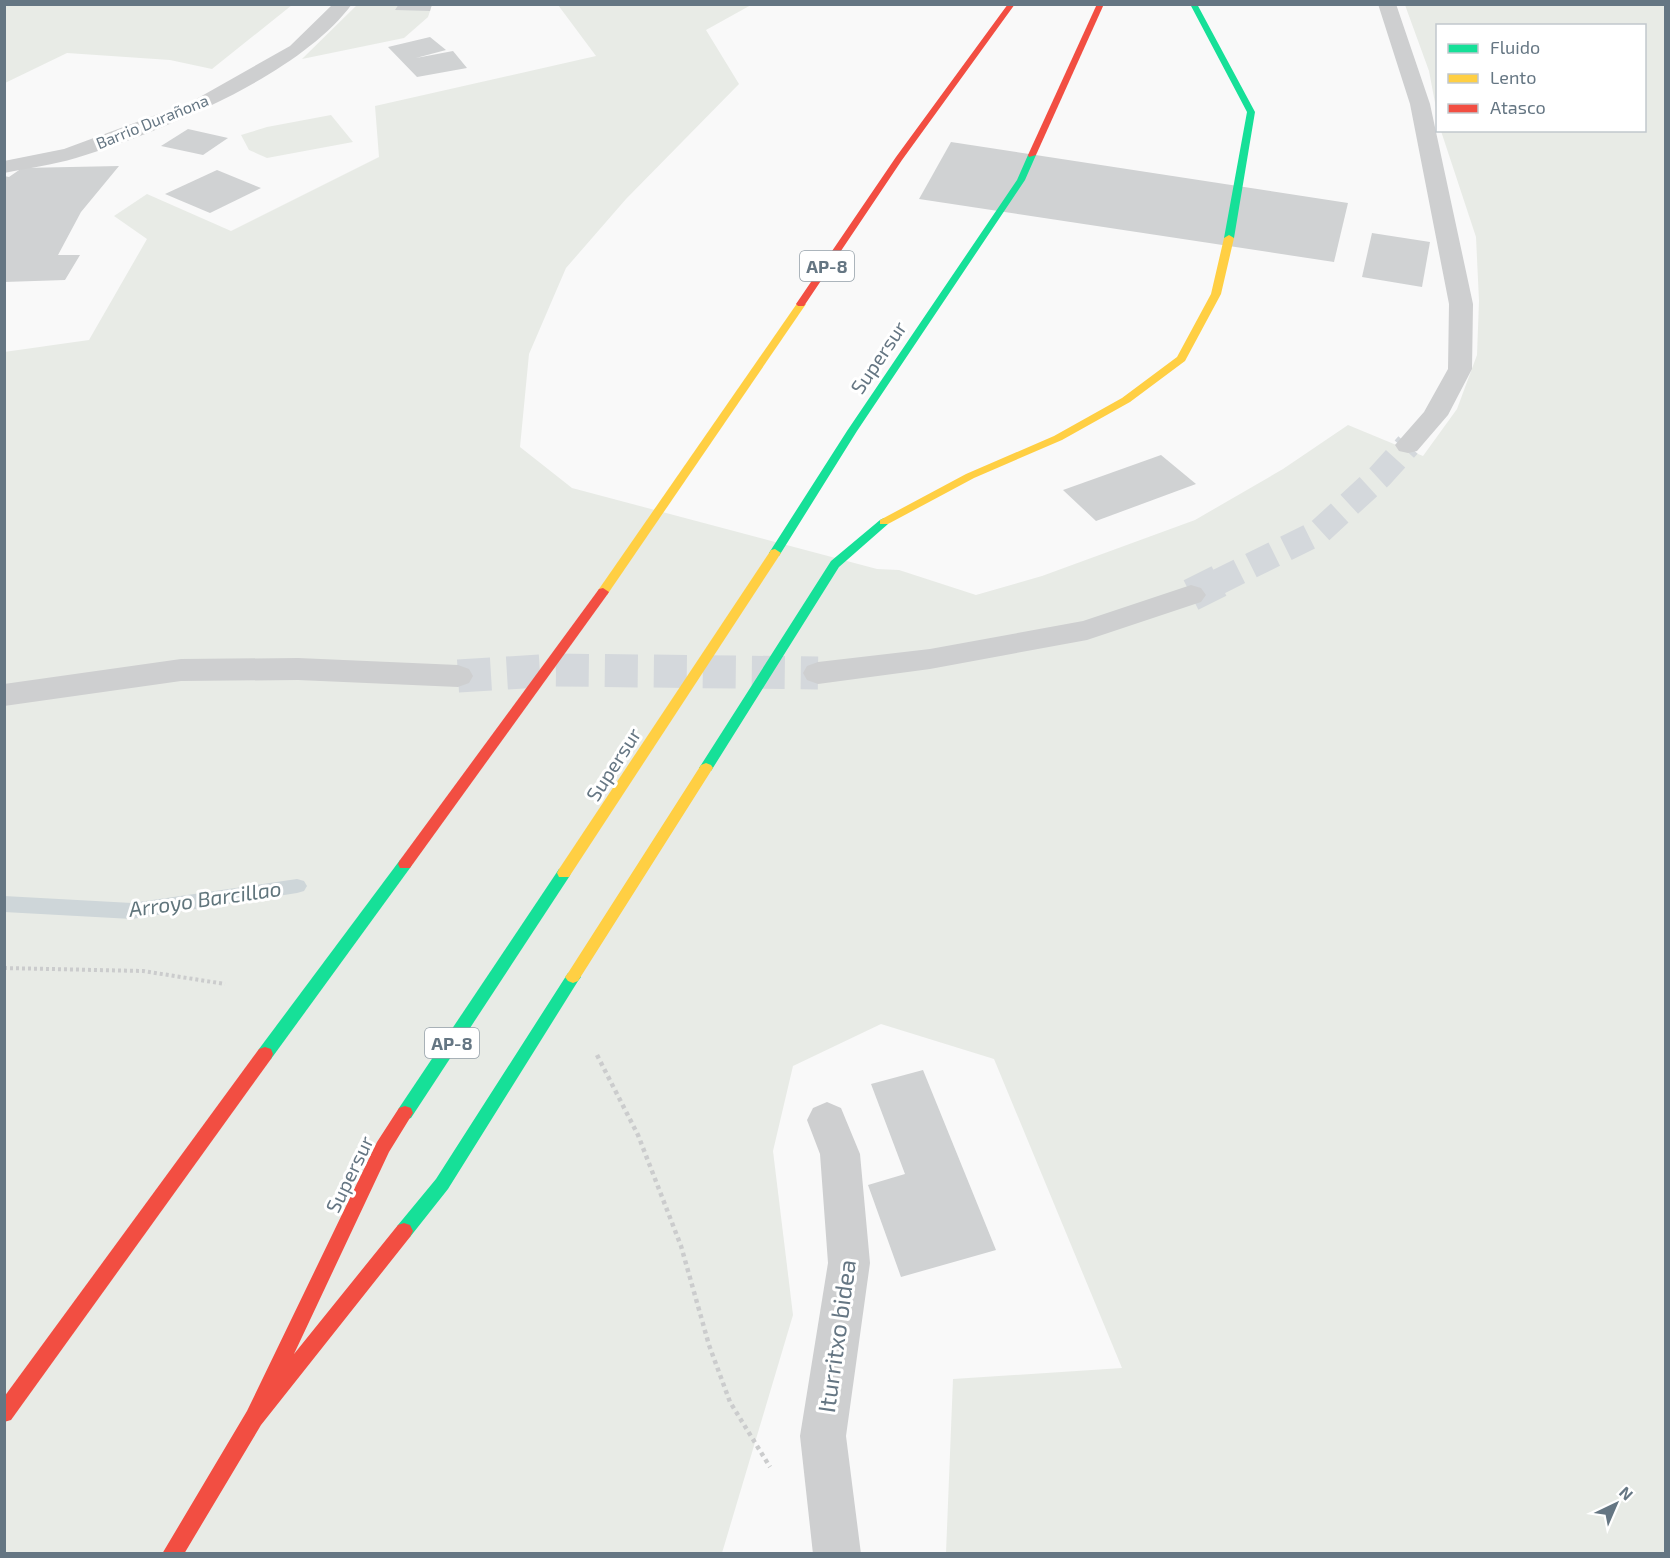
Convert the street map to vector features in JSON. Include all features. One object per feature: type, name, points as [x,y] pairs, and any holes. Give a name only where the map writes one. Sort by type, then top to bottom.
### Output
[{"type":"highway","name":"AP-8","points":[[4,1413],[647,531],[899,159],[1012,4]]},
{"type":"highway","name":"Supersur","points":[[172,1554],[254,1418],[383,1147],[774,555],[852,430],[1021,180],[1101,4]]},
{"type":"highway","name":"AP-8","points":[[254,1418],[442,1184],[835,564],[887,519],[970,476],[1058,438],[1126,400],[1181,359],[1216,294],[1235,212],[1251,112],[1193,4]]},
{"type":"street","name":"Barrio Durañona","points":[[4,166],[69,154],[198,106],[296,50],[344,4]]},
{"type":"street","points":[[1387,4],[1420,104],[1461,304],[1460,369],[1435,415],[1408,445]]},
{"type":"street","points":[[818,673],[930,659],[1087,630],[1191,595]]},
{"type":"street","points":[[4,695],[182,670],[298,669],[458,676]]},
{"type":"street","name":"Iturritxo bidea","points":[[827,1120],[840,1154],[849,1263],[823,1436],[837,1554]]},
{"type":"path","points":[[4,968],[90,968],[185,975],[225,984]]},
{"type":"path","points":[[597,1055],[604,1073],[638,1135],[672,1224],[709,1345],[730,1402],[775,1477]]},
{"type":"shaded area","points":[[4,5],[292,5],[212,69],[170,60],[67,53],[5,83]]},
{"type":"shaded area","points":[[357,5],[432,5],[428,17],[404,38],[302,59]]},
{"type":"shaded area","points":[[558,5],[751,5],[706,30],[739,84],[626,199],[566,268],[529,354],[520,447],[572,488],[877,569],[899,570],[976,595],[1042,576],[1195,520],[1283,469],[1348,425],[1423,456],[1457,409],[1477,355],[1479,301],[1476,237],[1441,132],[1646,132],[1646,24],[1436,24],[1436,108],[1429,71],[1405,5],[1665,5],[1665,1553],[946,1553],[953,1379],[1122,1368],[994,1059],[881,1024],[793,1066],[773,1151],[793,1315],[722,1553],[5,1553],[4,352],[89,340],[147,239],[114,216],[147,194],[231,231],[379,157],[375,106],[596,56]]},
{"type":"shaded area","points":[[331,115],[353,142],[267,158],[249,150],[241,135],[267,127]]},
{"type":"building","points":[[399,4],[432,4],[430,11],[395,10]]},
{"type":"building","points":[[430,37],[446,50],[416,58],[453,51],[467,68],[417,77],[388,47]]},
{"type":"building","points":[[188,129],[228,138],[203,155],[161,146]]},
{"type":"building","points":[[951,142],[1348,203],[1334,262],[919,199]]},
{"type":"building","points":[[119,166],[81,212],[58,255],[80,255],[65,280],[4,282],[4,176],[9,177],[22,168]]},
{"type":"building","points":[[217,170],[261,188],[210,213],[165,194]]},
{"type":"building","points":[[1372,233],[1430,242],[1422,287],[1362,277]]},
{"type":"building","points":[[1161,455],[1196,484],[1096,521],[1063,490]]},
{"type":"building","points":[[923,1070],[996,1250],[901,1277],[868,1185],[905,1174],[871,1084]]},
{"type":"waterway","name":"Arroyo Barcillao","points":[[4,904],[132,911],[297,886]]},
{"type":"tunnel","points":[[1216,583],[1319,532],[1380,476],[1408,445]]},
{"type":"tunnel","points":[[1191,595],[1219,581]]},
{"type":"tunnel","points":[[458,676],[556,670],[818,673]]},
{"type":"traffic: fast","points":[[1193,4],[1251,112],[1229,238]]},
{"type":"traffic: fast","points":[[775,553],[852,431],[1021,180],[1032,155]]},
{"type":"traffic: fast","points":[[706,768],[835,564],[884,522]]},
{"type":"traffic: fast","points":[[265,1054],[405,864]]},
{"type":"traffic: fast","points":[[405,1113],[564,873]]},
{"type":"traffic: fast","points":[[404,1231],[442,1184],[573,977]]},
{"type":"traffic: slow","points":[[884,522],[970,476],[1058,438],[1126,400],[1181,359],[1216,294],[1229,238]]},
{"type":"traffic: slow","points":[[603,592],[801,304]]},
{"type":"traffic: slow","points":[[564,873],[775,553]]},
{"type":"traffic: slow","points":[[573,977],[706,768]]},
{"type":"traffic: jam","points":[[801,304],[899,159],[1012,4]]},
{"type":"traffic: jam","points":[[1032,155],[1101,4]]},
{"type":"traffic: jam","points":[[405,864],[603,592]]},
{"type":"traffic: jam","points":[[4,1413],[265,1054]]},
{"type":"traffic: jam","points":[[172,1554],[254,1418],[383,1147],[405,1113]]},
{"type":"traffic: jam","points":[[254,1418],[404,1231]]}]
